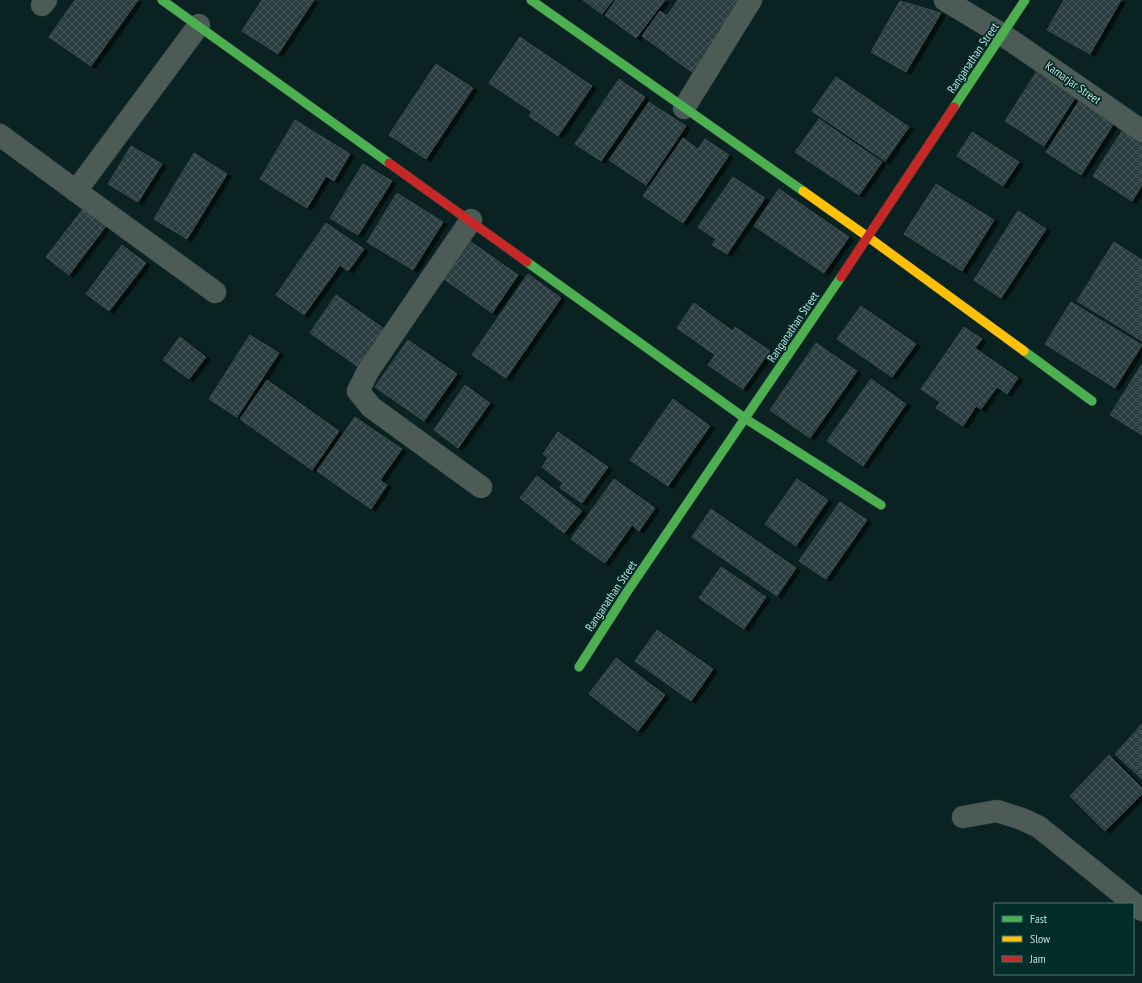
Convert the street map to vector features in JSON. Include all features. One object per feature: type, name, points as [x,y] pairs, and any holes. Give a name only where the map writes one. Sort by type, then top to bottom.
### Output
[{"type":"street","points":[[162,0],[471,220],[746,419],[881,505]]},
{"type":"street","points":[[531,0],[868,237],[1092,401]]},
{"type":"street","points":[[684,108],[751,0]]},
{"type":"street","name":"Kamarjar Street","points":[[945,0],[1003,35],[1142,131]]},
{"type":"street","name":"Ranganathan Street","points":[[579,667],[627,592],[746,419],[1025,0]]},
{"type":"street","points":[[76,191],[199,26]]},
{"type":"street","points":[[0,135],[215,292]]},
{"type":"street","points":[[471,220],[368,371],[358,391],[372,407],[481,487]]},
{"type":"street","points":[[963,817],[997,811],[1039,827],[1133,903]]},
{"type":"street","points":[[1134,904],[1142,910]]},
{"type":"building","points":[[75,0],[138,0],[91,66],[49,37]]},
{"type":"building","points":[[262,0],[314,0],[278,54],[242,31]]},
{"type":"building","points":[[583,0],[613,0],[602,14]]},
{"type":"building","points":[[616,0],[665,0],[636,38],[605,15]]},
{"type":"building","points":[[678,0],[736,0],[743,5],[693,73],[642,36],[660,11],[667,16]]},
{"type":"building","points":[[1064,0],[1121,0],[1090,54],[1047,30]]},
{"type":"building","points":[[900,1],[941,13],[906,72],[871,52]]},
{"type":"building","points":[[520,37],[592,86],[558,136],[529,116],[532,112],[489,83]]},
{"type":"building","points":[[436,64],[473,88],[426,159],[389,135]]},
{"type":"building","points":[[1041,65],[1080,90],[1044,146],[1005,121]]},
{"type":"building","points":[[836,77],[909,127],[885,161],[812,111]]},
{"type":"building","points":[[619,79],[645,97],[601,161],[575,144]]},
{"type":"building","points":[[1079,101],[1114,123],[1081,175],[1046,152]]},
{"type":"building","points":[[649,102],[686,126],[646,185],[609,160]]},
{"type":"building","points":[[819,119],[882,162],[859,195],[795,152]]},
{"type":"building","points":[[295,120],[350,154],[334,181],[326,176],[307,208],[260,179]]},
{"type":"building","points":[[1124,128],[1142,140],[1142,185],[1132,201],[1093,176]]},
{"type":"building","points":[[972,132],[1019,162],[1003,186],[957,156]]},
{"type":"building","points":[[683,138],[698,149],[705,139],[729,155],[683,223],[643,196]]},
{"type":"building","points":[[131,146],[162,164],[138,202],[108,184]]},
{"type":"building","points":[[194,153],[227,174],[187,239],[154,219]]},
{"type":"building","points":[[363,164],[392,181],[358,235],[330,218]]},
{"type":"building","points":[[733,177],[765,198],[727,254],[712,245],[716,239],[698,227]]},
{"type":"building","points":[[936,184],[994,220],[962,271],[904,234]]},
{"type":"building","points":[[779,189],[849,237],[824,273],[754,226]]},
{"type":"building","points":[[397,193],[443,222],[413,270],[367,242]]},
{"type":"building","points":[[83,209],[106,226],[69,275],[46,257]]},
{"type":"building","points":[[1018,211],[1046,229],[1001,298],[974,280]]},
{"type":"building","points":[[326,223],[364,249],[348,271],[340,265],[304,315],[276,295]]},
{"type":"building","points":[[467,239],[518,275],[492,313],[441,277]]},
{"type":"building","points":[[1114,242],[1142,260],[1142,341],[1077,301]]},
{"type":"building","points":[[122,245],[146,263],[109,311],[86,294]]},
{"type":"building","points":[[528,274],[561,298],[506,378],[472,355]]},
{"type":"building","points":[[336,295],[386,330],[360,368],[310,333]]},
{"type":"building","points":[[1071,302],[1142,345],[1115,388],[1045,344]]},
{"type":"building","points":[[694,303],[733,331],[735,327],[770,351],[743,389],[708,365],[715,355],[677,328]]},
{"type":"building","points":[[861,306],[916,344],[892,377],[837,339]]},
{"type":"building","points":[[964,327],[982,339],[975,348],[1018,378],[1007,394],[997,387],[981,409],[976,406],[963,426],[936,408],[940,402],[921,389]]},
{"type":"building","points":[[250,335],[279,353],[237,417],[209,399]]},
{"type":"building","points":[[180,337],[206,357],[189,379],[163,360]]},
{"type":"building","points":[[408,340],[457,374],[424,421],[375,387]]},
{"type":"building","points":[[816,343],[857,371],[810,438],[770,410]]},
{"type":"building","points":[[1142,364],[1142,435],[1110,415]]},
{"type":"building","points":[[871,379],[906,404],[863,466],[827,441]]},
{"type":"building","points":[[267,380],[339,431],[312,470],[240,419]]},
{"type":"building","points":[[465,385],[490,403],[458,448],[434,430]]},
{"type":"building","points":[[673,399],[710,426],[668,486],[630,460]]},
{"type":"building","points":[[355,417],[402,449],[380,480],[387,485],[371,509],[317,471]]},
{"type":"building","points":[[558,432],[608,467],[582,503],[560,488],[563,483],[542,467],[548,458],[543,454]]},
{"type":"building","points":[[537,476],[582,511],[564,533],[520,498]]},
{"type":"building","points":[[614,479],[655,508],[639,531],[632,525],[605,563],[571,539]]},
{"type":"building","points":[[797,479],[828,500],[796,546],[765,524]]},
{"type":"building","points":[[840,502],[867,520],[826,579],[799,561]]},
{"type":"building","points":[[711,509],[796,568],[777,596],[692,537]]},
{"type":"building","points":[[721,567],[766,597],[744,629],[699,598]]},
{"type":"building","points":[[657,630],[713,669],[691,701],[635,661]]},
{"type":"building","points":[[616,658],[665,695],[638,731],[589,694]]},
{"type":"building","points":[[1142,724],[1142,779],[1115,754]]},
{"type":"building","points":[[1109,755],[1142,788],[1142,794],[1105,831],[1070,796]]},
{"type":"traffic: fast","points":[[162,0],[389,163]]},
{"type":"traffic: fast","points":[[531,0],[803,191]]},
{"type":"traffic: fast","points":[[954,107],[1025,0]]},
{"type":"traffic: fast","points":[[527,262],[746,419],[881,505]]},
{"type":"traffic: fast","points":[[579,667],[627,592],[841,277]]},
{"type":"traffic: fast","points":[[1024,351],[1092,401]]},
{"type":"traffic: slow","points":[[803,191],[1024,351]]},
{"type":"traffic: jam","points":[[841,277],[954,107]]},
{"type":"traffic: jam","points":[[389,163],[527,262]]}]
